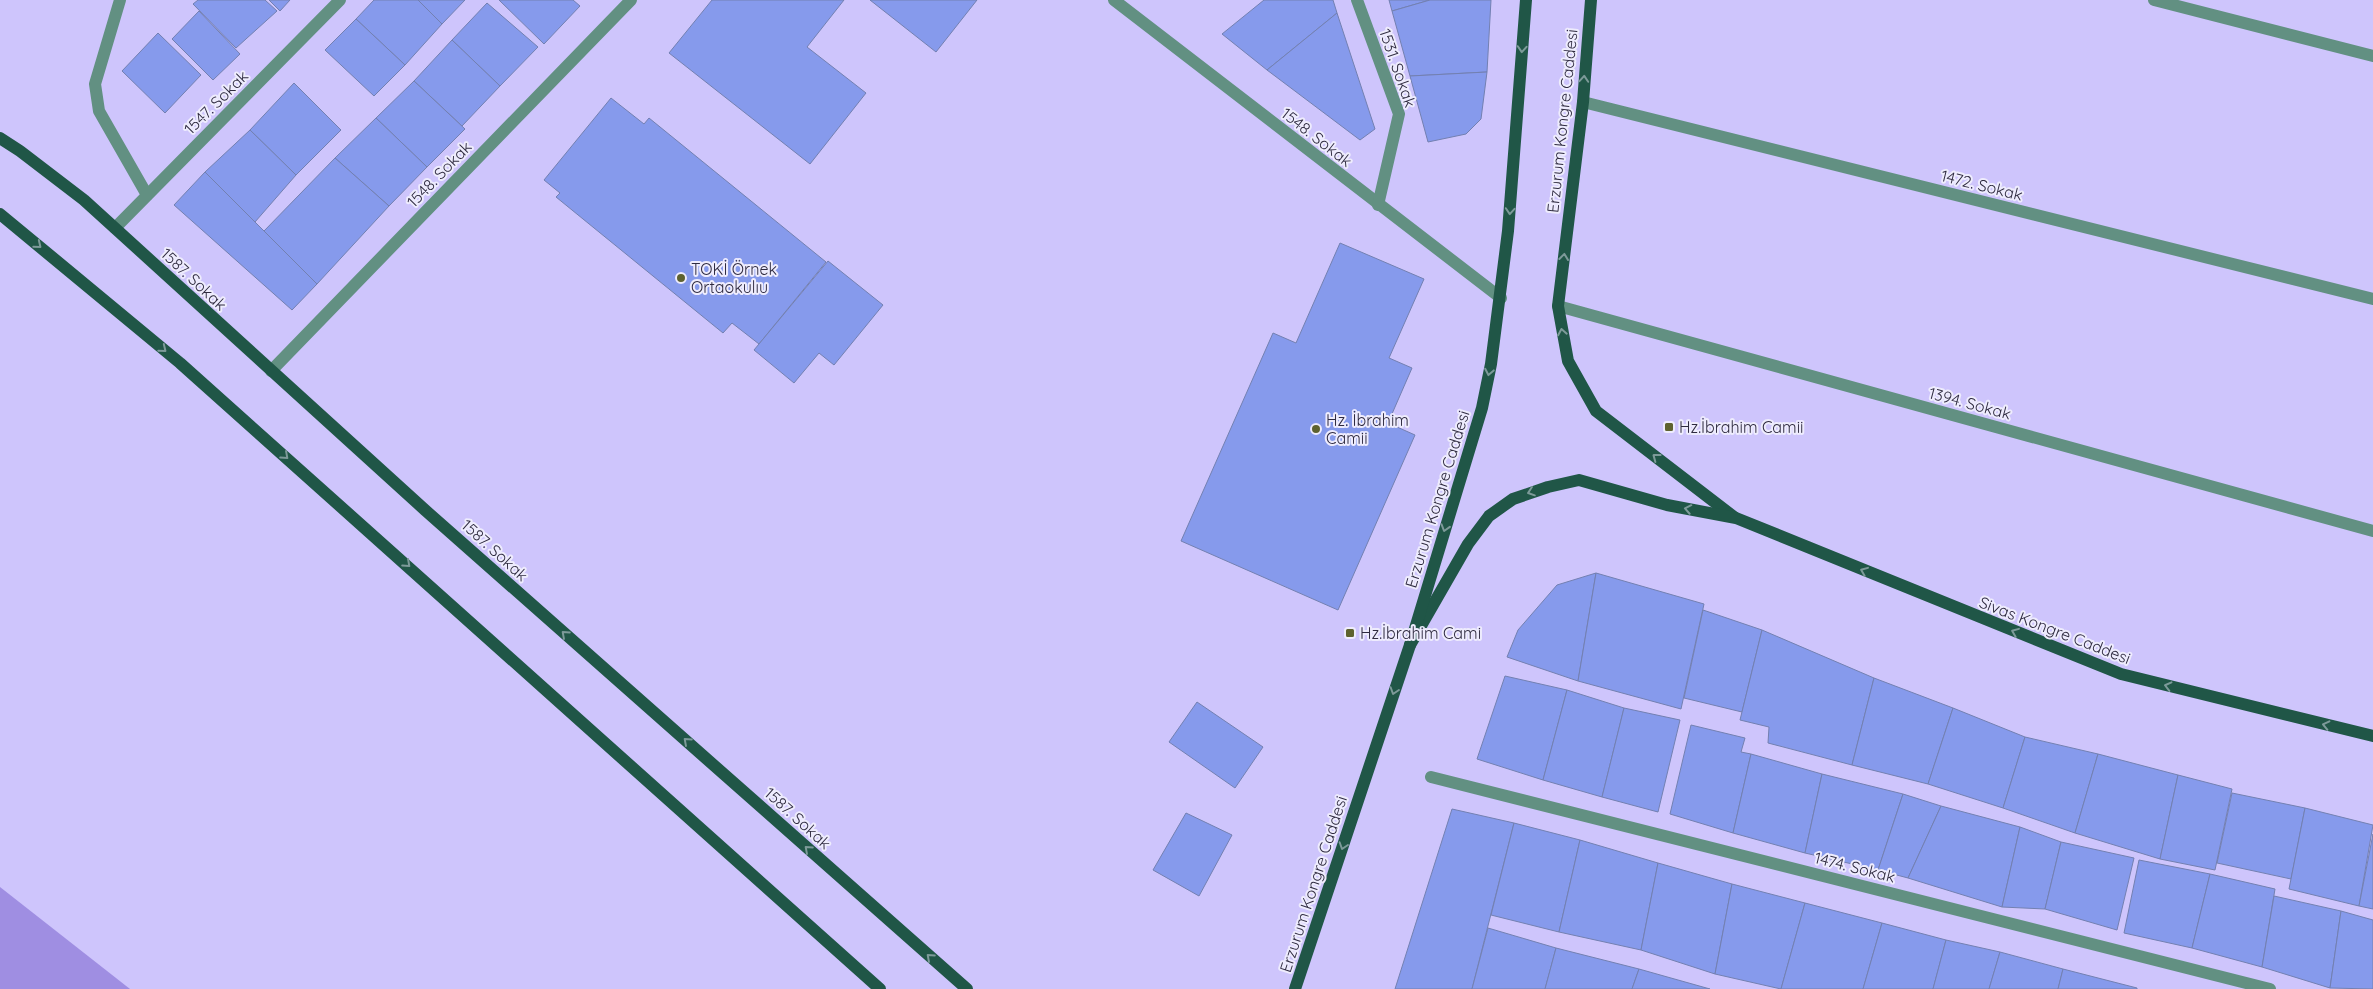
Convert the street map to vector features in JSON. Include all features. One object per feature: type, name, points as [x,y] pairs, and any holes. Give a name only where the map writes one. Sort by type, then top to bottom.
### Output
[{"type":"main road","name":"Erzurum Kongre Caddesi","points":[[1295,989],[1410,645],[1482,408],[1500,298],[1508,231],[1526,0]]},
{"type":"main road","name":"Erzurum Kongre Caddesi","points":[[1558,306],[1583,102],[1590,0]]},
{"type":"main road","name":"1587. Sokak","points":[[0,138],[84,200],[271,371],[967,989]]},
{"type":"main road","points":[[0,214],[180,363],[880,989]]},
{"type":"main road","name":"Sivas Kongre Caddesi","points":[[1558,306],[1568,361],[1596,411],[1736,518]]},
{"type":"main road","name":"Sivas Kongre Caddesi","points":[[1410,645],[1468,544],[1489,516],[1513,499],[1548,487],[1579,480],[1666,505],[1736,518],[2121,674],[2373,736]]},
{"type":"street","points":[[120,0],[95,84],[99,111],[147,194]]},
{"type":"street","name":"1547. Sokak","points":[[115,228],[340,0]]},
{"type":"street","name":"1548. Sokak","points":[[271,371],[631,0]]},
{"type":"street","name":"1548. Sokak","points":[[1114,0],[1500,298]]},
{"type":"street","name":"1531. Sokak","points":[[1357,0],[1399,114],[1378,205]]},
{"type":"street","points":[[2154,0],[2373,56]]},
{"type":"street","name":"1472. Sokak","points":[[1583,102],[2373,299]]},
{"type":"street","name":"1394. Sokak","points":[[1558,306],[2373,531]]},
{"type":"street","name":"1474. Sokak","points":[[1431,777],[2270,989]]},
{"type":"shaded area","points":[[0,887],[130,989],[0,989]]},
{"type":"building","points":[[198,0],[265,0],[277,11],[236,48],[193,4]]},
{"type":"building","points":[[269,0],[290,0],[280,11]]},
{"type":"building","points":[[374,0],[418,0],[442,24],[405,65],[356,19]]},
{"type":"building","points":[[418,0],[465,0],[442,24]]},
{"type":"building","points":[[499,0],[573,0],[580,6],[544,44]]},
{"type":"building","points":[[712,0],[844,0],[807,47],[866,93],[810,164],[669,53]]},
{"type":"building","points":[[870,0],[977,0],[936,52]]},
{"type":"building","points":[[1264,0],[1333,0],[1337,13],[1267,70],[1222,34]]},
{"type":"building","points":[[1389,0],[1430,0],[1392,11]]},
{"type":"building","points":[[1430,0],[1491,0],[1487,72],[1410,76],[1392,11]]},
{"type":"building","points":[[487,3],[538,47],[500,86],[452,40]]},
{"type":"building","points":[[199,11],[240,54],[213,80],[172,39]]},
{"type":"building","points":[[1337,13],[1375,129],[1360,140],[1267,70]]},
{"type":"building","points":[[356,19],[405,65],[374,96],[325,50]]},
{"type":"building","points":[[158,33],[201,75],[165,113],[122,71]]},
{"type":"building","points":[[452,40],[500,86],[462,126],[414,81]]},
{"type":"building","points":[[1487,72],[1481,119],[1466,134],[1428,142],[1410,76]]},
{"type":"building","points":[[414,81],[465,129],[427,167],[376,118]]},
{"type":"building","points":[[294,83],[341,130],[296,175],[250,130]]},
{"type":"building","points":[[611,98],[644,124],[649,118],[826,262],[759,344],[732,323],[723,333],[556,197],[560,193],[544,180]]},
{"type":"building","points":[[376,118],[427,167],[389,206],[335,158]]},
{"type":"building","points":[[250,130],[296,175],[255,222],[205,172]]},
{"type":"building","points":[[335,158],[389,206],[317,284],[264,231]]},
{"type":"building","points":[[205,172],[317,284],[292,310],[174,205]]},
{"type":"building","name":"Hz. İbrahim Camii","points":[[1340,243],[1424,279],[1389,358],[1412,368],[1388,423],[1415,435],[1338,610],[1181,541],[1273,333],[1296,343]]},
{"type":"building","points":[[828,261],[883,305],[834,365],[819,353],[794,383],[754,350]]},
{"type":"building","points":[[1596,573],[1578,681],[1507,657],[1518,630],[1557,585]]},
{"type":"building","points":[[1596,573],[1704,604],[1681,709],[1578,681]]},
{"type":"building","points":[[1703,610],[1762,630],[1742,712],[1684,698]]},
{"type":"building","points":[[1762,630],[1874,678],[1852,765],[1768,743],[1769,727],[1740,720]]},
{"type":"building","points":[[1505,676],[1567,690],[1543,780],[1477,759]]},
{"type":"building","points":[[1874,678],[1953,708],[1928,784],[1852,765]]},
{"type":"building","points":[[1567,690],[1624,708],[1602,797],[1543,780]]},
{"type":"building","points":[[1197,702],[1263,747],[1235,788],[1169,742]]},
{"type":"building","points":[[1624,708],[1680,720],[1658,812],[1602,797]]},
{"type":"building","points":[[1953,708],[2025,737],[2003,808],[1928,784]]},
{"type":"building","points":[[1691,725],[1745,738],[1741,752],[1751,754],[1733,833],[1670,814]]},
{"type":"building","points":[[2025,737],[2098,754],[2075,833],[2003,808]]},
{"type":"building","points":[[1751,754],[1822,774],[1805,853],[1733,833]]},
{"type":"building","points":[[2098,754],[2178,775],[2160,859],[2075,833]]},
{"type":"building","points":[[1822,774],[1903,794],[1878,870],[1805,853]]},
{"type":"building","points":[[2178,775],[2232,789],[2215,870],[2160,859]]},
{"type":"building","points":[[2232,793],[2305,808],[2291,879],[2217,863]]},
{"type":"building","points":[[1903,794],[1941,806],[1908,878],[1878,870]]},
{"type":"building","points":[[1941,806],[2020,827],[2002,907],[1908,878]]},
{"type":"building","points":[[2305,808],[2373,825],[2359,906],[2289,889]]},
{"type":"building","points":[[1452,809],[1514,823],[1472,989],[1395,989]]},
{"type":"building","points":[[1186,813],[1232,835],[1199,896],[1153,870]]},
{"type":"building","points":[[1514,823],[1580,840],[1559,932],[1491,915]]},
{"type":"building","points":[[2020,827],[2061,842],[2045,909],[2002,907]]},
{"type":"building","points":[[2373,834],[2373,909],[2359,906]]},
{"type":"building","points":[[1580,840],[1658,863],[1641,950],[1559,932]]},
{"type":"building","points":[[2061,842],[2134,858],[2117,930],[2045,909]]},
{"type":"building","points":[[2139,860],[2210,874],[2192,948],[2124,933]]},
{"type":"building","points":[[1658,863],[1732,884],[1715,974],[1641,950]]},
{"type":"building","points":[[2210,874],[2275,889],[2262,967],[2192,948]]},
{"type":"building","points":[[1732,884],[1805,903],[1781,989],[1715,974]]},
{"type":"building","points":[[2274,896],[2341,911],[2330,988],[2262,967]]},
{"type":"building","points":[[1805,903],[1882,923],[1863,989],[1781,989]]},
{"type":"building","points":[[2341,911],[2373,920],[2373,989],[2330,988]]},
{"type":"building","points":[[1882,923],[1946,940],[1933,989],[1863,989]]},
{"type":"building","points":[[1488,928],[1556,948],[1545,989],[1472,989]]},
{"type":"building","points":[[1946,940],[2000,952],[1989,989],[1933,989]]},
{"type":"building","points":[[1556,948],[1639,969],[1632,989],[1545,989]]},
{"type":"building","points":[[2000,952],[2063,969],[2058,989],[1989,989]]},
{"type":"building","points":[[1639,969],[1710,989],[1632,989]]},
{"type":"building","points":[[2063,969],[2137,988],[2137,989],[2058,989]]},
{"type":"place","name":"TOKİ Örnek Ortaokulıu","points":[[681,278]]},
{"type":"place","name":"Hz.İbrahim Camii","points":[[1669,427]]},
{"type":"place","name":"Hz. İbrahim Camii","points":[[1316,429]]},
{"type":"place","name":"Hz.İbrahim Cami","points":[[1350,633]]}]
